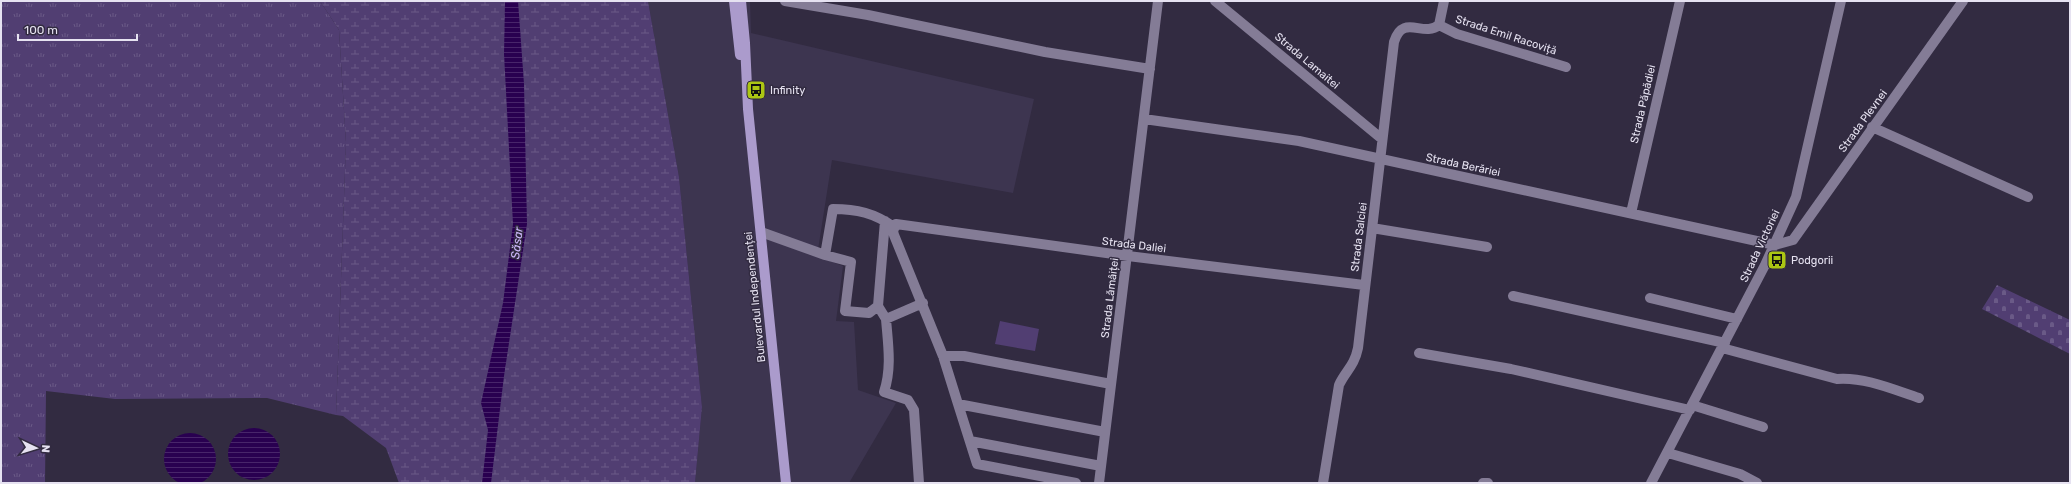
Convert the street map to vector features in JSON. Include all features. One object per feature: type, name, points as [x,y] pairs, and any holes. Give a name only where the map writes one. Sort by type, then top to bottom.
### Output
[{"type":"main road","name":"Bulevardul Independenței","points":[[734,1],[748,109],[786,483]]},
{"type":"main road","name":"Bulevardul Independenței","points":[[741,1],[745,43],[748,109]]},
{"type":"street","points":[[785,1],[868,15],[1045,52],[1150,69]]},
{"type":"street","name":"Strada Lămâiței","points":[[1099,483],[1128,256],[1150,69],[1156,1]]},
{"type":"street","name":"Strada Lamaitei","points":[[1215,1],[1382,139]]},
{"type":"street","name":"Strada Emil Racoviță","points":[[1444,1],[1439,25],[1457,34],[1566,67]]},
{"type":"street","name":"Strada Păpădiei","points":[[1631,213],[1680,1]]},
{"type":"street","name":"Strada Victoriei","points":[[1652,483],[1775,245],[1798,190],[1841,1]]},
{"type":"street","name":"Strada Plevnei","points":[[1775,245],[1793,240],[1872,127],[1964,1]]},
{"type":"street","name":"Strada Salciei","points":[[1323,483],[1339,385],[1343,375],[1351,369],[1356,359],[1396,34],[1402,28],[1409,27],[1428,30],[1439,25]]},
{"type":"street","name":"Strada Berăriei","points":[[1144,118],[1299,141],[1380,160],[1775,245]]},
{"type":"street","points":[[1872,127],[2028,197]]},
{"type":"street","points":[[825,255],[834,210],[849,209],[878,216],[897,226],[894,235],[944,356],[977,464],[1076,483]]},
{"type":"street","points":[[885,221],[878,306],[886,319],[889,364],[888,379],[884,392],[908,400],[914,410],[919,483]]},
{"type":"street","points":[[1785,222],[1801,228]]},
{"type":"street","name":"Strada Daliei","points":[[897,226],[1364,285]]},
{"type":"street","points":[[1372,228],[1488,247]]},
{"type":"street","points":[[761,232],[825,255],[851,262],[845,311],[868,313],[878,306]]},
{"type":"street","points":[[1513,296],[1723,345],[1837,379],[1852,378],[1919,398]]},
{"type":"street","points":[[1650,298],[1737,319]]},
{"type":"street","points":[[886,319],[923,303]]},
{"type":"street","points":[[1420,353],[1511,369],[1691,408],[1763,426]]},
{"type":"street","points":[[944,356],[964,356],[1111,384]]},
{"type":"street","points":[[958,404],[1105,432]]},
{"type":"street","points":[[970,442],[1101,466]]},
{"type":"street","points":[[1668,453],[1740,474],[1757,483]]},
{"type":"street","points":[[1483,483],[1488,483]]},
{"type":"shaded area","points":[[648,1],[750,1],[751,33],[1034,99],[1013,193],[832,160],[817,256],[843,266],[836,321],[854,322],[858,390],[896,403],[849,483],[695,483],[702,407],[679,177]]},
{"type":"green space","points":[[1,1],[320,1],[339,30],[346,143],[336,415],[267,398],[115,399],[46,391],[45,483],[1,483]]},
{"type":"green space","points":[[320,1],[648,1],[679,177],[702,407],[695,483],[399,483],[386,448],[343,416],[336,415],[346,143],[339,30]]},
{"type":"green space","points":[[1997,285],[2070,320],[2070,354],[1982,309]]},
{"type":"green space","points":[[1000,321],[1039,329],[1035,351],[995,344]]},
{"type":"water","name":"Săsar","points":[[505,1],[518,1],[524,84],[527,224],[504,376],[491,483],[482,483],[488,430],[481,403],[503,303],[513,224],[504,54]]},
{"type":"water","points":[[254,428],[268,432],[276,440],[280,454],[276,468],[268,476],[254,480],[240,476],[232,468],[228,454],[232,440],[240,432]]},
{"type":"water","points":[[190,433],[200,435],[208,441],[214,449],[216,459],[214,469],[208,477],[200,483],[190,485],[180,483],[172,477],[166,469],[164,459],[166,449],[172,441],[180,435]]},
{"type":"place","name":"Infinity","points":[[756,90]]},
{"type":"place","name":"Podgorii","points":[[1777,260]]}]
